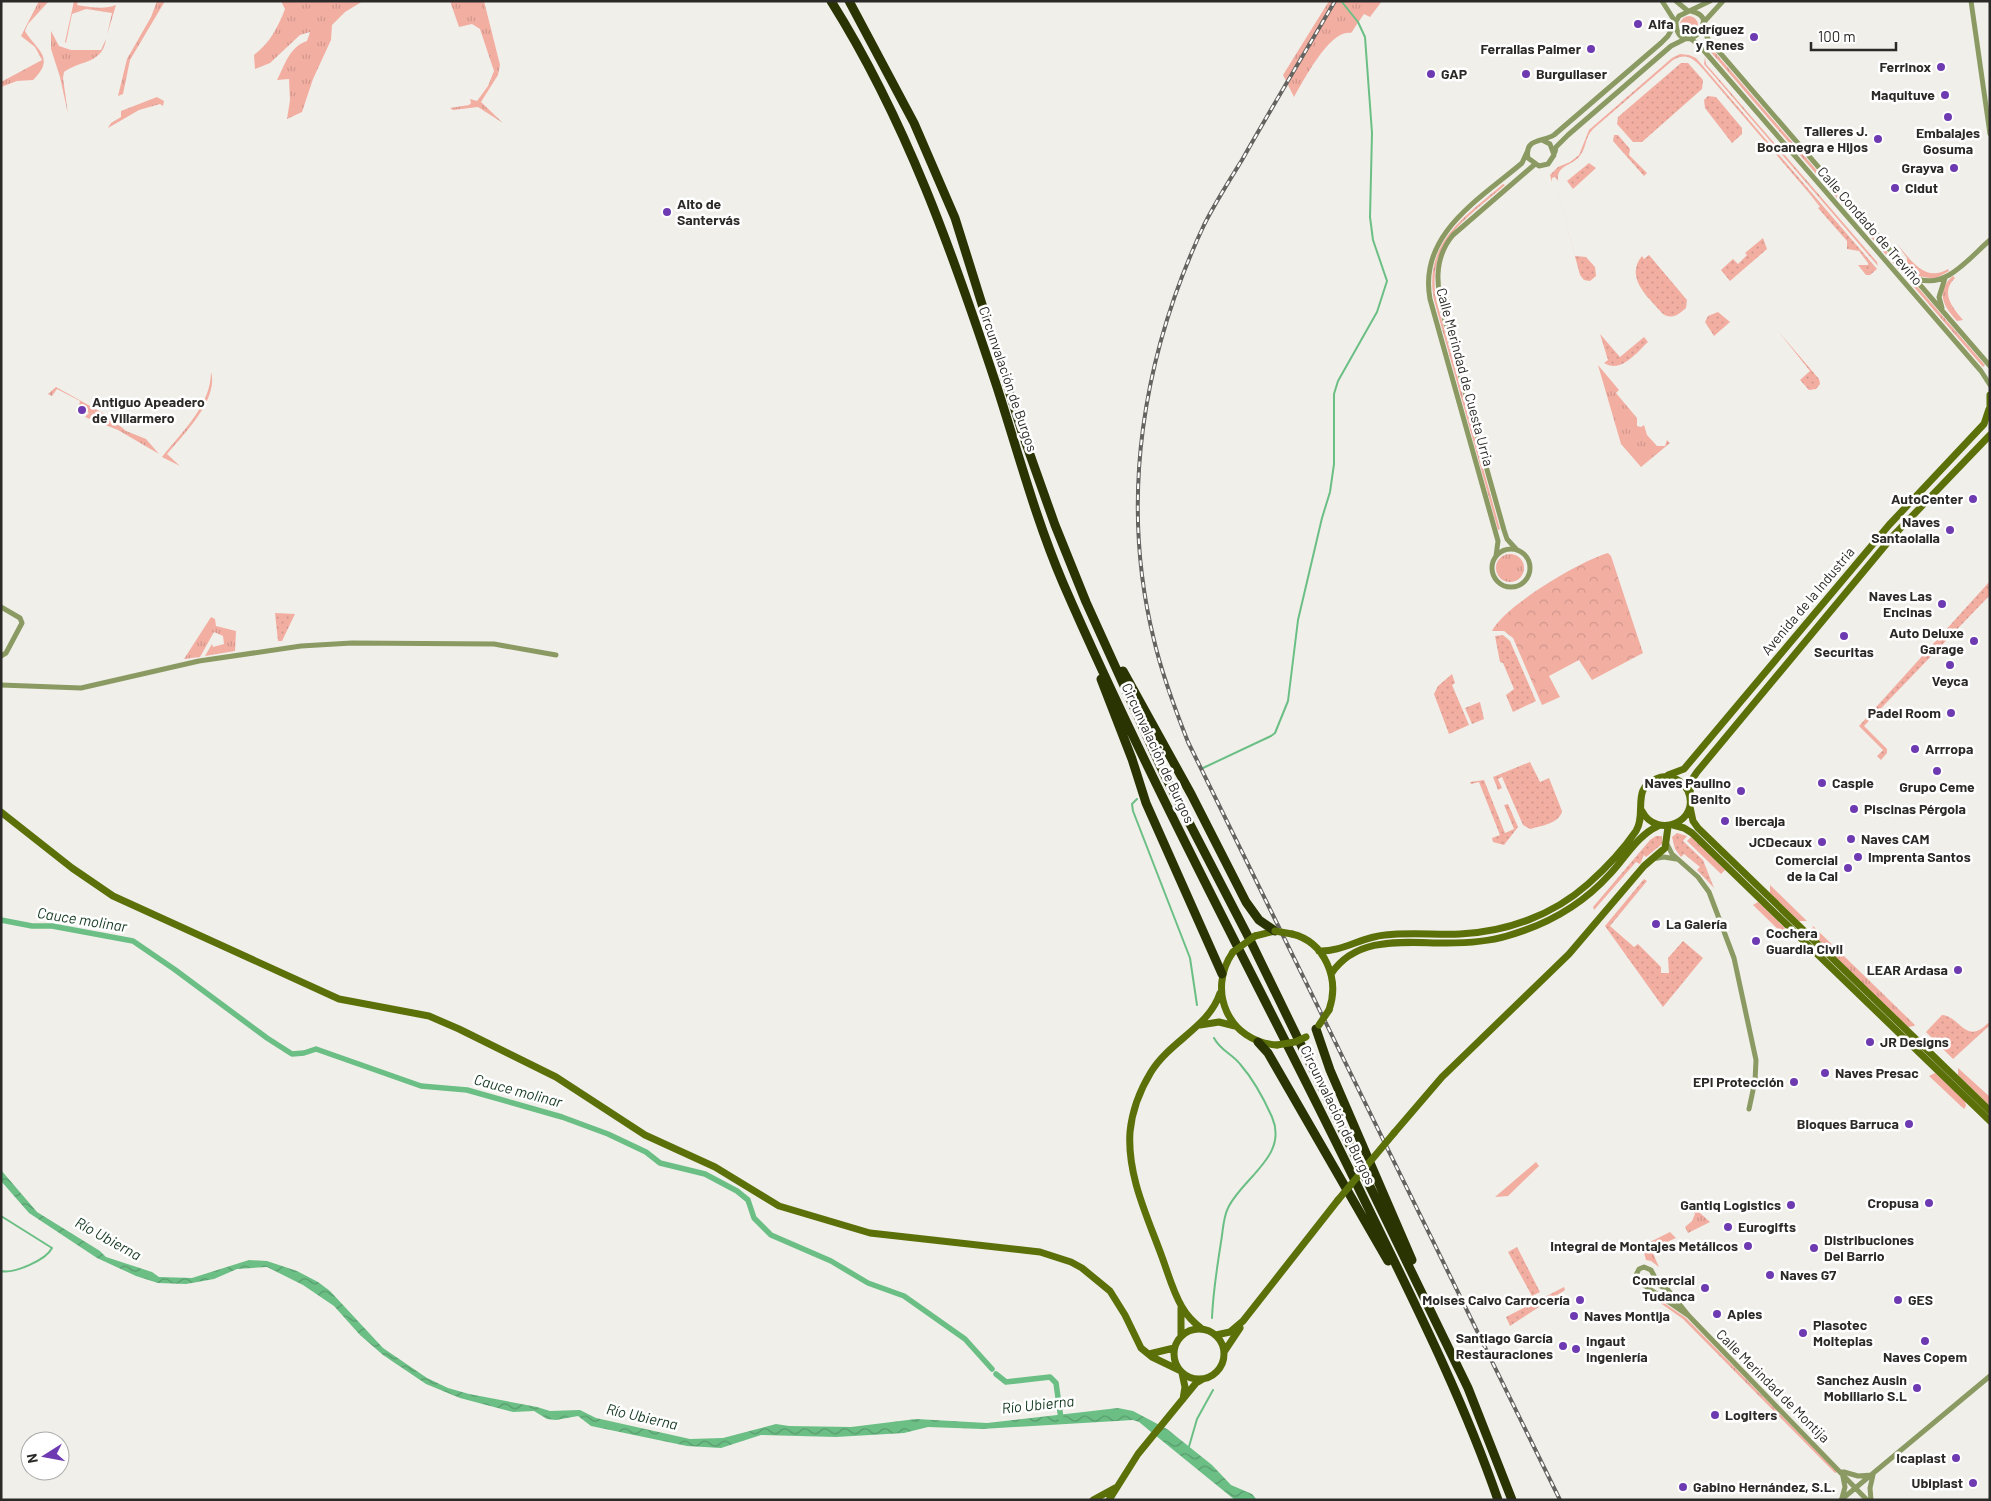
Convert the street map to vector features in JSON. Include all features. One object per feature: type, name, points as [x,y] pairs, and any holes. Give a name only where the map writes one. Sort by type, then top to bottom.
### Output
[{"type":"highway","name":"Circunvalación de Burgos","points":[[832,1],[895,118],[922,178],[984,350],[1040,522],[1062,578],[1199,871],[1289,1048],[1423,1320],[1474,1435],[1498,1500]]},
{"type":"highway","name":"Circunvalación de Burgos","points":[[849,1],[914,123],[955,218],[1022,432],[1055,525],[1086,602],[1164,774],[1251,942],[1436,1320],[1468,1388],[1512,1500]]},
{"type":"highway","points":[[1062,578],[1132,758],[1146,803],[1222,974]]},
{"type":"highway","points":[[1086,602],[1192,794],[1246,902],[1259,920],[1275,932]]},
{"type":"highway","points":[[1318,1027],[1330,1070],[1424,1286],[1436,1320]]},
{"type":"highway","points":[[1258,1042],[1268,1053],[1423,1320]]},
{"type":"main road","points":[[1989,410],[1990,396]]},
{"type":"main road","name":"Avenida de la Industria","points":[[1660,777],[1676,774],[1684,769],[1889,525],[1984,424],[1989,410]]},
{"type":"main road","name":"Avenida de la Industria","points":[[1690,796],[1691,781],[1724,738],[1893,536],[1990,435]]},
{"type":"main road","points":[[1320,951],[1338,950],[1365,939],[1385,935],[1483,932],[1512,926],[1539,916],[1572,896],[1605,868],[1638,829],[1642,819],[1640,801],[1642,792],[1652,780],[1660,777],[1670,777],[1679,781],[1686,788],[1690,796],[1693,821],[1698,828],[1990,1111]]},
{"type":"main road","points":[[1671,826],[1683,819],[1690,806]]},
{"type":"main road","points":[[1642,811],[1649,821],[1658,826]]},
{"type":"main road","points":[[1,812],[72,868],[113,896],[334,996],[429,1016],[459,1029],[556,1077],[645,1135],[716,1167],[779,1206],[870,1233],[1040,1252],[1071,1262],[1082,1268],[1110,1291],[1125,1314],[1138,1343],[1149,1354],[1191,1378],[1204,1379]]},
{"type":"main road","points":[[1331,974],[1338,962],[1347,955],[1367,947],[1392,943],[1461,943],[1490,940],[1547,922],[1571,908],[1595,889],[1651,829],[1658,826],[1684,828],[1990,1121]]},
{"type":"main road","points":[[1109,1500],[1149,1440],[1196,1383],[1220,1368],[1224,1352],[1243,1321],[1338,1200],[1455,1064],[1573,950],[1652,859],[1668,844],[1671,826]]},
{"type":"main road","points":[[1195,1026],[1220,1022],[1234,1026],[1258,1042],[1276,1045],[1295,1042],[1306,1037],[1318,1027],[1329,1010],[1333,991],[1331,974],[1320,951],[1304,939],[1292,934],[1275,932],[1254,936],[1233,952],[1222,974],[1220,993],[1212,1012],[1195,1026],[1163,1056],[1152,1071],[1140,1093],[1130,1132],[1133,1171],[1141,1200],[1180,1305],[1192,1322],[1216,1335],[1224,1352]]},
{"type":"main road","points":[[1220,993],[1225,1011],[1234,1026]]},
{"type":"main road","points":[[1180,1305],[1181,1336]]},
{"type":"main road","points":[[1216,1335],[1230,1332],[1243,1321]]},
{"type":"main road","points":[[1183,1399],[1185,1388],[1181,1371],[1175,1363],[1174,1348],[1181,1336],[1187,1331],[1202,1328]]},
{"type":"main road","points":[[1149,1354],[1158,1354],[1174,1348]]},
{"type":"main road","points":[[1093,1500],[1116,1488]]},
{"type":"street","points":[[1662,1],[1676,23],[1678,33],[1689,39]]},
{"type":"street","points":[[1676,1],[1689,11],[1697,14],[1703,26]]},
{"type":"street","points":[[1710,1],[1679,16],[1668,36],[1655,49],[1554,135],[1534,142],[1528,150],[1528,158],[1534,165],[1545,166],[1550,162],[1556,147],[1568,135],[1671,46],[1699,35],[1703,26],[1723,1]]},
{"type":"street","points":[[1971,1],[1990,134]]},
{"type":"street","name":"Calle Condado de Treviño","points":[[1703,26],[1708,39],[1990,366]]},
{"type":"street","name":"Calle Condado de Treviño","points":[[1689,39],[1702,49],[1877,250],[1990,385]]},
{"type":"street","points":[[1542,140],[1550,144],[1554,155]]},
{"type":"street","name":"Calle Merindad de Cuesta Urria","points":[[1496,556],[1498,541],[1430,299],[1428,276],[1434,250],[1446,230],[1522,162],[1528,150]]},
{"type":"street","name":"Calle Merindad de Cuesta Urria","points":[[1517,550],[1507,539],[1504,530],[1444,318],[1438,293],[1438,271],[1445,247],[1453,235],[1534,165]]},
{"type":"street","points":[[1914,278],[1931,282],[1945,278],[1990,240]]},
{"type":"street","points":[[1944,313],[1939,297],[1945,278]]},
{"type":"street","points":[[1507,549],[1517,550],[1528,560],[1530,571],[1526,580],[1516,587],[1504,586],[1495,579],[1492,567],[1496,556],[1507,549]]},
{"type":"street","points":[[1,607],[20,618],[22,623],[6,653],[1,656]]},
{"type":"street","points":[[1,684],[81,688],[199,661],[301,646],[352,643],[486,643],[556,655]]},
{"type":"street","points":[[1668,844],[1677,859],[1698,878],[1709,892],[1734,958],[1756,1060],[1755,1081],[1749,1108]]},
{"type":"street","points":[[1652,859],[1664,857],[1677,859]]},
{"type":"street","name":"Calle Merindad de Montija","points":[[1689,1316],[1638,1281],[1636,1274],[1639,1268],[1644,1267],[1651,1270],[1659,1285],[1668,1290],[1689,1316],[1869,1500]]},
{"type":"street","points":[[1653,1290],[1659,1285]]},
{"type":"street","points":[[1841,1500],[1990,1376]]},
{"type":"street","points":[[1841,1500],[1845,1487],[1842,1472],[1858,1476],[1873,1475]]},
{"type":"street","points":[[1869,1500],[1873,1475]]},
{"type":"green space","points":[[39,1],[49,1],[28,24],[25,31],[44,59],[40,72],[33,80],[17,81],[1,87],[1,82],[42,60],[35,47],[21,36]]},
{"type":"green space","points":[[74,1],[78,1],[77,5],[91,7],[102,8],[116,5],[107,35],[112,13],[86,9],[72,14],[65,42]]},
{"type":"green space","points":[[157,1],[165,1],[130,60],[123,94],[118,96],[127,59],[151,17]]},
{"type":"green space","points":[[281,1],[363,1],[345,12],[332,25],[331,40],[313,79],[302,112],[287,119],[290,100],[289,79],[277,80],[292,52],[307,41],[310,32],[300,35],[270,63],[255,69],[254,55],[269,40],[279,22],[285,9]]},
{"type":"green space","points":[[450,1],[484,1],[500,65],[498,75],[481,102],[503,123],[478,107],[453,110],[450,108],[469,105],[471,103],[470,99],[477,101],[488,86],[494,71],[480,29],[472,24],[459,27]]},
{"type":"green space","points":[[1329,1],[1382,1],[1370,17],[1364,14],[1351,33],[1343,34],[1326,47],[1294,97],[1283,75]]},
{"type":"green space","points":[[1685,16],[1693,16],[1698,21],[1696,32],[1685,34],[1680,29],[1680,21]]},
{"type":"green space","points":[[51,31],[59,46],[71,50],[101,50],[106,39],[104,47],[96,57],[64,72],[63,78],[68,114],[60,77],[51,49]]},
{"type":"green space","points":[[1712,49],[1985,365],[1983,367],[1710,51]]},
{"type":"green space","points":[[1680,54],[1696,58],[1877,269],[1870,275],[1866,275],[1858,265],[1868,265],[1868,263],[1859,251],[1847,249],[1847,241],[1818,208],[1820,207],[1809,193],[1703,69],[1690,58],[1682,57],[1673,60],[1593,129],[1588,136],[1581,155],[1561,169],[1558,181],[1555,177],[1552,178],[1552,182],[1550,175],[1558,167],[1570,162],[1579,155],[1589,130],[1672,58]]},
{"type":"green space","points":[[1705,57],[1706,64],[1877,262],[1878,266],[1704,64]]},
{"type":"green space","points":[[1681,63],[1688,63],[1703,80],[1702,89],[1642,142],[1633,142],[1617,124],[1618,117]]},
{"type":"green space","points":[[1708,96],[1716,97],[1742,128],[1742,134],[1732,143],[1705,108],[1704,100]]},
{"type":"green space","points":[[157,97],[164,101],[163,106],[160,104],[139,110],[108,128],[111,123],[121,117],[121,111]]},
{"type":"green space","points":[[1614,135],[1618,135],[1630,149],[1629,155],[1647,173],[1644,176],[1613,141]]},
{"type":"green space","points":[[1589,163],[1596,168],[1573,189],[1567,181]]},
{"type":"green space","points":[[1555,182],[1575,256],[1586,257],[1595,267],[1596,276],[1590,281],[1584,280],[1580,275]]},
{"type":"green space","points":[[1503,184],[1505,185],[1462,222],[1451,235],[1442,249],[1437,264],[1435,282],[1437,303],[1500,529],[1498,530],[1434,300],[1432,280],[1435,262],[1441,247],[1450,233]]},
{"type":"green space","points":[[1763,238],[1767,249],[1730,281],[1721,270],[1733,259],[1738,264],[1747,255],[1745,253]]},
{"type":"green space","points":[[1897,244],[1919,268],[1932,273],[1940,273],[1948,269],[1949,271],[1935,279],[1918,276],[1907,263],[1907,258]]},
{"type":"green space","points":[[1649,255],[1687,300],[1686,308],[1676,316],[1663,314],[1640,287],[1637,280],[1637,264],[1642,256],[1644,259]]},
{"type":"green space","points":[[1953,276],[1955,278],[1948,289],[1948,294],[1949,300],[1963,320],[1957,321],[1948,310],[1943,298],[1944,287]]},
{"type":"green space","points":[[1718,312],[1730,322],[1714,336],[1705,322],[1708,316]]},
{"type":"green space","points":[[1778,331],[1819,379],[1820,384],[1816,389],[1809,390],[1800,380],[1810,371]]},
{"type":"green space","points":[[1600,334],[1620,357],[1644,337],[1648,342],[1634,356],[1622,364],[1610,366],[1604,363],[1608,360]]},
{"type":"green space","points":[[1598,365],[1619,390],[1616,393],[1637,418],[1637,426],[1641,427],[1644,425],[1647,435],[1657,446],[1665,446],[1667,440],[1670,443],[1641,467],[1621,444]]},
{"type":"green space","points":[[211,372],[210,394],[205,405],[190,427],[167,454],[180,466],[162,457],[201,407],[210,384]]},
{"type":"green space","points":[[56,387],[108,416],[126,431],[146,439],[159,454],[118,430],[85,417],[89,413],[79,406],[80,401],[57,389],[52,396],[48,394]]},
{"type":"green space","points":[[1608,553],[1611,556],[1643,653],[1592,680],[1579,660],[1549,676],[1560,697],[1542,705],[1513,638],[1504,631],[1492,631],[1499,621],[1527,597],[1563,574]]},
{"type":"green space","points":[[1510,554],[1520,558],[1524,568],[1520,578],[1510,582],[1500,578],[1496,568],[1500,558]]},
{"type":"green space","points":[[1990,581],[1990,595],[1864,726],[1887,749],[1887,753],[1881,760],[1877,756],[1883,750],[1859,726]]},
{"type":"green space","points":[[275,613],[295,614],[282,641],[278,641]]},
{"type":"green space","points":[[211,617],[215,619],[216,626],[236,631],[235,651],[205,656],[212,644],[213,647],[224,644],[223,636],[214,632],[200,657],[184,659]]},
{"type":"green space","points":[[1503,635],[1510,641],[1536,701],[1513,712],[1506,695],[1514,689],[1503,663],[1500,662],[1495,636]]},
{"type":"green space","points":[[1452,674],[1455,683],[1452,685],[1469,725],[1449,734],[1434,694],[1438,686]]},
{"type":"green space","points":[[1480,702],[1484,719],[1472,724],[1465,708]]},
{"type":"green space","points":[[1530,762],[1540,782],[1549,778],[1562,811],[1561,815],[1554,821],[1530,829],[1523,825],[1502,777],[1498,779],[1502,788],[1498,790],[1493,777]]},
{"type":"green space","points":[[1484,780],[1505,833],[1514,829],[1504,805],[1508,804],[1518,827],[1504,845],[1493,842],[1492,838],[1500,835],[1479,782],[1471,784],[1470,782]]},
{"type":"green space","points":[[1677,833],[1687,836],[1683,841],[1703,860],[1714,888],[1697,870],[1700,867],[1684,854],[1681,857],[1675,849],[1672,837]]},
{"type":"green space","points":[[1656,836],[1662,836],[1662,844],[1646,857],[1644,855],[1640,864],[1636,862],[1594,910],[1593,907],[1650,840]]},
{"type":"green space","points":[[1691,837],[1725,870],[1721,874],[1687,841]]},
{"type":"green space","points":[[1644,879],[1647,881],[1610,926],[1634,947],[1638,944],[1661,967],[1661,973],[1669,973],[1668,958],[1683,941],[1703,958],[1663,1007],[1605,926]]},
{"type":"green space","points":[[1770,885],[1807,921],[1799,921],[1770,893]]},
{"type":"green space","points":[[1758,902],[1790,933],[1788,939],[1753,905]]},
{"type":"green space","points":[[1813,926],[1915,1025],[1908,1027],[1812,934]]},
{"type":"green space","points":[[1942,1015],[1954,1020],[1969,1031],[1974,1032],[1988,1023],[1990,1025],[1953,1059],[1926,1032]]},
{"type":"green space","points":[[1958,1068],[1990,1097],[1990,1106],[1958,1075]]},
{"type":"green space","points":[[1935,1073],[1965,1101],[1966,1106],[1964,1109],[1929,1076]]},
{"type":"green space","points":[[1536,1162],[1539,1166],[1508,1196],[1495,1197]]},
{"type":"green space","points":[[1690,1204],[1710,1222],[1688,1233],[1685,1227],[1692,1221],[1695,1214]]},
{"type":"green space","points":[[1670,1232],[1676,1238],[1651,1249],[1659,1267],[1646,1260],[1643,1249],[1648,1247],[1650,1242]]},
{"type":"green space","points":[[1517,1247],[1540,1292],[1532,1296],[1508,1252]]},
{"type":"green space","points":[[1564,1287],[1565,1290],[1510,1326],[1506,1317]]},
{"type":"green space","points":[[1654,1296],[1686,1318],[1837,1472],[1835,1473],[1683,1319],[1652,1297]]},
{"type":"water","points":[[1,1170],[37,1212],[100,1251],[106,1257],[152,1272],[159,1277],[192,1278],[249,1260],[267,1261],[297,1271],[330,1291],[383,1348],[427,1378],[448,1388],[469,1394],[550,1411],[580,1410],[596,1418],[690,1439],[723,1438],[776,1424],[851,1427],[916,1419],[987,1423],[1118,1408],[1133,1411],[1167,1429],[1212,1465],[1231,1485],[1252,1494],[1257,1500],[1235,1500],[1139,1422],[1133,1420],[982,1429],[928,1427],[904,1433],[836,1437],[761,1435],[721,1448],[687,1446],[591,1426],[578,1416],[556,1420],[547,1419],[534,1411],[513,1412],[460,1398],[426,1384],[383,1355],[360,1335],[334,1306],[303,1285],[267,1267],[237,1269],[214,1279],[186,1284],[158,1283],[136,1276],[97,1258],[29,1213],[1,1181]]},
{"type":"waterway","points":[[1203,768],[1275,733],[1288,701],[1298,620],[1330,492],[1334,464],[1334,394],[1338,381],[1377,312],[1387,281],[1373,240],[1370,217],[1372,133],[1365,37],[1358,22],[1342,2]]},
{"type":"waterway","points":[[1137,799],[1132,804],[1133,811],[1190,958],[1197,1005]]},
{"type":"waterway","name":"Cauce molinar","points":[[1,920],[32,926],[52,926],[133,941],[292,1054],[316,1049],[421,1086],[467,1090],[562,1117],[608,1134],[646,1152],[660,1163],[705,1174],[737,1191],[748,1200],[754,1218],[771,1235],[831,1261],[868,1283],[904,1296],[965,1339],[992,1369]]},
{"type":"waterway","points":[[1212,1318],[1215,1280],[1226,1212],[1235,1197],[1269,1155],[1276,1131],[1272,1117],[1254,1083],[1240,1064],[1219,1046],[1214,1038]]},
{"type":"waterway","points":[[1,1216],[52,1248],[49,1253],[29,1265],[14,1270],[1,1271]]},
{"type":"waterway","name":"Cauce molinar","points":[[996,1374],[1006,1382],[1050,1377],[1056,1383],[1061,1419]]},
{"type":"waterway","points":[[1188,1450],[1197,1419],[1213,1390]]},
{"type":"railway","points":[[1335,1],[1208,217],[1183,274],[1166,325],[1152,376],[1143,428],[1138,481],[1138,534],[1144,587],[1161,666],[1188,742],[1560,1500]]},
{"type":"place","name":"Alfa","points":[[1638,24]]},
{"type":"place","name":"Rodríguez y Renes","points":[[1754,37]]},
{"type":"place","name":"Ferrallas Palmer","points":[[1591,49]]},
{"type":"place","name":"Ferrinox","points":[[1941,67]]},
{"type":"place","name":"GAP","points":[[1431,74]]},
{"type":"place","name":"Burguilaser","points":[[1526,74]]},
{"type":"place","name":"Maquituve","points":[[1945,95]]},
{"type":"place","name":"Embalajes Gosuma","points":[[1948,117]]},
{"type":"place","name":"Talleres J. Bocanegra e Hijos","points":[[1878,139]]},
{"type":"place","name":"Grayva","points":[[1954,168]]},
{"type":"place","name":"Cidut","points":[[1895,188]]},
{"type":"place","name":"Alto de Santervás","points":[[667,212]]},
{"type":"place","name":"Antiguo Apeadero de Villarmero","points":[[82,410]]},
{"type":"place","name":"AutoCenter","points":[[1973,499]]},
{"type":"place","name":"Naves Santaolalla","points":[[1950,530]]},
{"type":"place","name":"Naves Las Encinas","points":[[1942,604]]},
{"type":"place","name":"Securitas","points":[[1844,636]]},
{"type":"place","name":"Auto Deluxe Garage","points":[[1974,641]]},
{"type":"place","name":"Veyca","points":[[1950,665]]},
{"type":"place","name":"Padel Room","points":[[1951,713]]},
{"type":"place","name":"Arrropa","points":[[1915,749]]},
{"type":"place","name":"Grupo Ceme","points":[[1937,771]]},
{"type":"place","name":"Casple","points":[[1822,783]]},
{"type":"place","name":"Naves Paulino Benito","points":[[1741,791]]},
{"type":"place","name":"Piscinas Pérgola","points":[[1854,809]]},
{"type":"place","name":"Ibercaja","points":[[1725,821]]},
{"type":"place","name":"Naves CAM","points":[[1851,839]]},
{"type":"place","name":"JCDecaux","points":[[1822,842]]},
{"type":"place","name":"Imprenta Santos","points":[[1858,857]]},
{"type":"place","name":"Comercial de la Cal","points":[[1848,868]]},
{"type":"place","name":"La Galería","points":[[1656,924]]},
{"type":"place","name":"Cochera Guardia Civil","points":[[1756,941]]},
{"type":"place","name":"LEAR Ardasa","points":[[1958,970]]},
{"type":"place","name":"JR Designs","points":[[1870,1042]]},
{"type":"place","name":"Naves Presac","points":[[1825,1073]]},
{"type":"place","name":"EPI Protección","points":[[1794,1082]]},
{"type":"place","name":"Bloques Barruca","points":[[1909,1124]]},
{"type":"place","name":"Cropusa","points":[[1929,1203]]},
{"type":"place","name":"Gantiq Logistics","points":[[1791,1205]]},
{"type":"place","name":"Eurogifts","points":[[1728,1227]]},
{"type":"place","name":"Integral de Montajes Metálicos","points":[[1748,1246]]},
{"type":"place","name":"Distribuciones Del Barrio","points":[[1814,1248]]},
{"type":"place","name":"Naves G7","points":[[1770,1275]]},
{"type":"place","name":"Comercial Tudanca","points":[[1705,1288]]},
{"type":"place","name":"Moises Calvo Carrocería","points":[[1580,1300]]},
{"type":"place","name":"GES","points":[[1898,1300]]},
{"type":"place","name":"Aples","points":[[1717,1314]]},
{"type":"place","name":"Naves Montija","points":[[1574,1316]]},
{"type":"place","name":"Plasotec Molteplas","points":[[1803,1333]]},
{"type":"place","name":"Naves Copem","points":[[1925,1341]]},
{"type":"place","name":"Santiago García Restauraciones","points":[[1563,1346]]},
{"type":"place","name":"Ingaut Ingeniería","points":[[1576,1349]]},
{"type":"place","name":"Sanchez Ausin Mobiliario S.L","points":[[1917,1388]]},
{"type":"place","name":"Logiters","points":[[1715,1415]]},
{"type":"place","name":"Icaplast","points":[[1956,1458]]},
{"type":"place","name":"Ubiplast","points":[[1973,1483]]},
{"type":"place","name":"Gabino Hernández, S.L.","points":[[1683,1487]]},
{"type":"water label","name":"Río Ubierna","points":[[108,1239]]},
{"type":"water label","name":"Río Ubierna","points":[[1038,1405]]},
{"type":"water label","name":"Río Ubierna","points":[[642,1417]]}]
